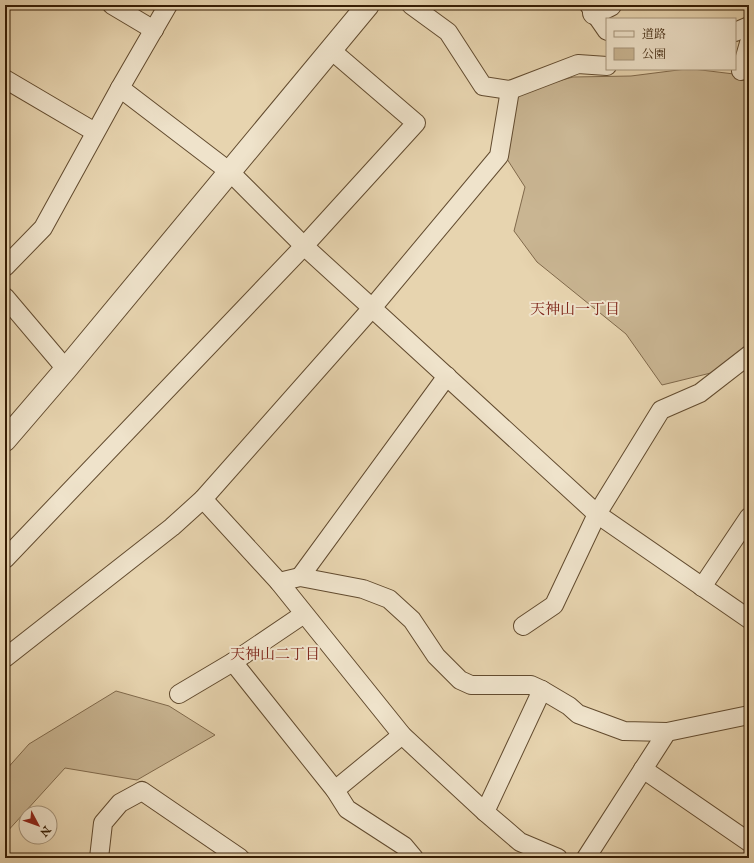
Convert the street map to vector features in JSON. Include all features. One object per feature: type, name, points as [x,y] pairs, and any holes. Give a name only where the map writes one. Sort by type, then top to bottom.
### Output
[{"type":"street","points":[[112,5],[154,30]]},
{"type":"street","points":[[5,267],[43,228],[95,132],[168,5]]},
{"type":"street","points":[[5,440],[66,369],[368,5]]},
{"type":"street","points":[[411,5],[448,32],[483,86],[510,90],[578,64],[606,66]]},
{"type":"street","points":[[598,8],[606,28]]},
{"type":"street","points":[[736,32],[749,26]]},
{"type":"street","points":[[741,71],[749,43]]},
{"type":"street","points":[[5,559],[304,246],[416,123],[331,50]]},
{"type":"street","points":[[5,79],[95,132]]},
{"type":"street","points":[[120,88],[230,172],[304,246],[597,514],[749,619]]},
{"type":"street","points":[[5,658],[172,527],[203,500],[372,308],[498,156],[510,90]]},
{"type":"street","points":[[5,297],[66,369]]},
{"type":"street","points":[[523,626],[554,605],[597,514],[661,410],[700,393],[749,355]]},
{"type":"street","points":[[300,576],[447,376]]},
{"type":"street","points":[[203,500],[279,582],[402,735],[485,812],[520,842],[558,858]]},
{"type":"street","points":[[702,587],[749,518]]},
{"type":"street","points":[[279,582],[300,576],[363,588],[389,599],[412,620],[436,656],[460,680],[465,683],[471,686],[530,685],[542,690],[569,706],[578,714],[624,731],[667,732],[749,716]]},
{"type":"street","points":[[179,694],[233,662],[304,614]]},
{"type":"street","points":[[233,662],[335,790],[347,809],[404,846],[414,858]]},
{"type":"street","points":[[485,812],[542,690]]},
{"type":"street","points":[[586,858],[667,732]]},
{"type":"street","points":[[335,790],[402,735]]},
{"type":"street","points":[[643,769],[749,842]]},
{"type":"street","points":[[99,858],[103,823],[120,803],[142,791],[240,858]]},
{"type":"green space","points":[[678,70],[701,70],[742,75],[749,81],[749,345],[723,370],[662,385],[626,334],[537,262],[514,231],[525,187],[507,159],[512,102],[519,92],[573,77],[631,76]]},
{"type":"green space","points":[[116,691],[169,706],[215,735],[137,780],[65,768],[31,805],[18,805],[18,820],[5,834],[5,771],[29,744]]},
{"type":"district","name":"天神山一丁目","points":[[575,309]]},
{"type":"district","name":"天神山二丁目","points":[[275,654]]}]
